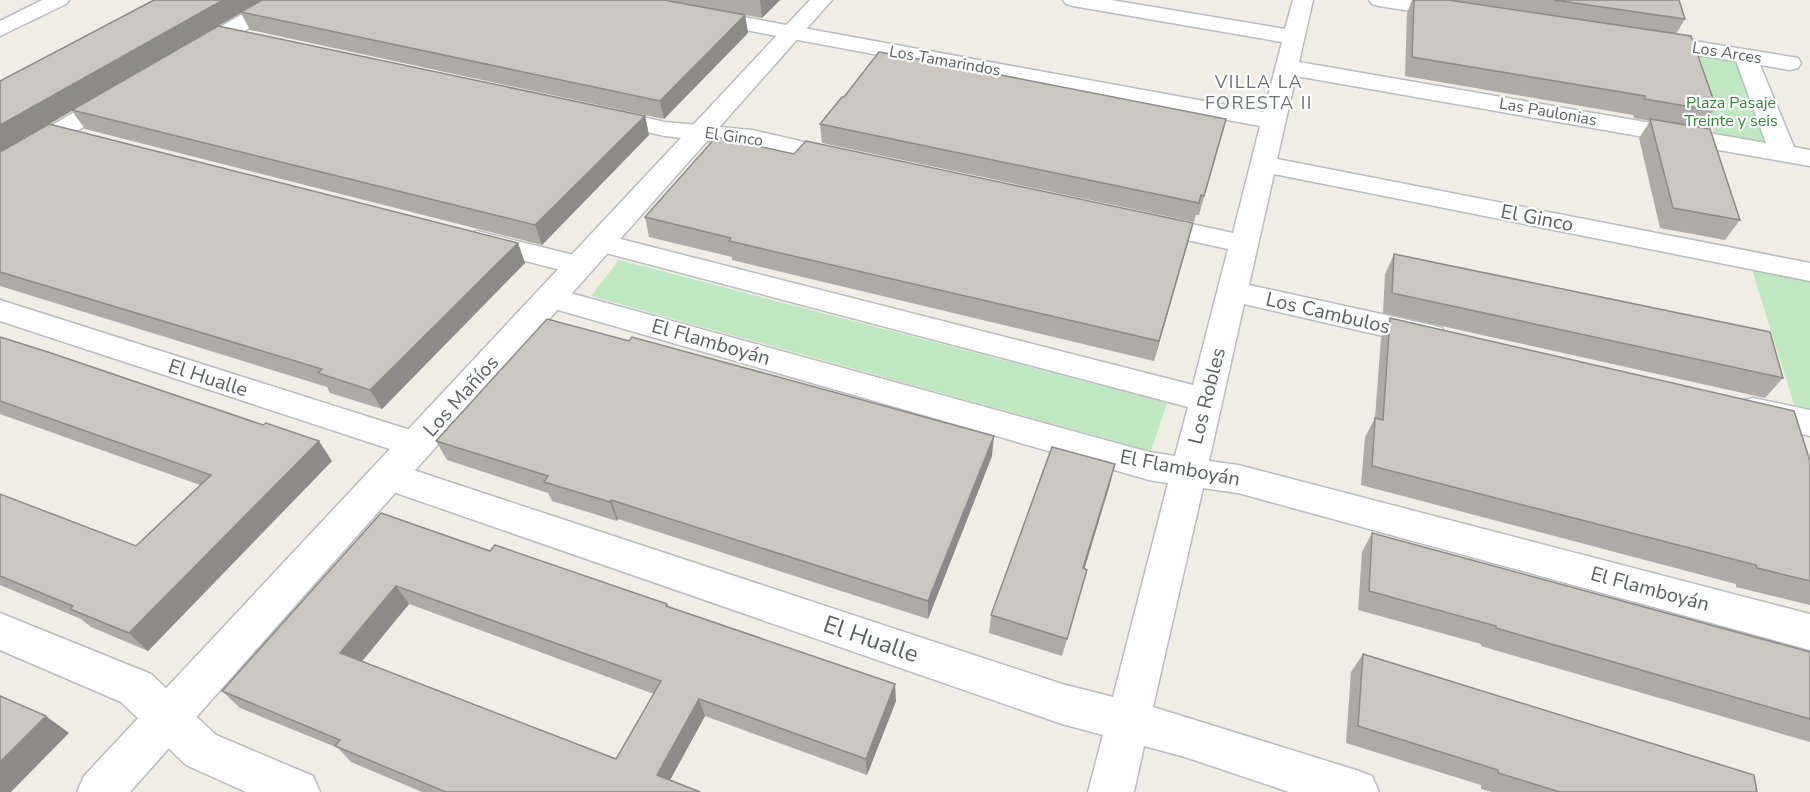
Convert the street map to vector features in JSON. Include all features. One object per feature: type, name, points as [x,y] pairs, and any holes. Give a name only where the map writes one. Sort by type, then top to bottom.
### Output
[{"type":"street","points":[[0,29],[59,0]]},
{"type":"street","points":[[176,63],[282,0]]},
{"type":"street","name":"Los Tamarindos","points":[[616,0],[1274,121]]},
{"type":"street","name":"Los Mañíos","points":[[100,792],[822,0]]},
{"type":"street","name":"Las Paulonias","points":[[1073,0],[1290,52],[1810,158]]},
{"type":"street","name":"Los Robles","points":[[1111,792],[1303,0]]},
{"type":"street","points":[[1379,0],[1473,14]]},
{"type":"street","points":[[225,34],[260,41]]},
{"type":"street","name":"Los Arces","points":[[1627,38],[1790,63]]},
{"type":"street","points":[[1745,56],[1783,153]]},
{"type":"street","points":[[0,166],[137,86]]},
{"type":"street","name":"El Ginco","points":[[584,111],[665,129],[752,138],[866,163]]},
{"type":"street","points":[[59,132],[94,141]]},
{"type":"street","name":"El Ginco","points":[[1263,164],[1810,272]]},
{"type":"street","points":[[1118,217],[1244,244]]},
{"type":"street","points":[[453,233],[590,255],[1206,400]]},
{"type":"street","name":"Los Cambulos","points":[[1232,291],[1454,342]]},
{"type":"street","name":"El Flamboyán","points":[[552,298],[1149,466],[1238,479],[1810,632]]},
{"type":"street","name":"El Hualle","points":[[0,310],[417,445]]},
{"type":"street","points":[[1730,405],[1810,423]]},
{"type":"street","name":"El Hualle","points":[[388,476],[1062,704],[1185,736],[1356,792]]},
{"type":"street","points":[[0,631],[136,688],[201,750],[297,792]]},
{"type":"green space","name":"Plaza Pasaje Treinte y seis","points":[[1690,54],[1735,61],[1765,142],[1714,133]]},
{"type":"green space","points":[[619,260],[1167,403],[1151,451],[591,296]]},
{"type":"green space","points":[[1752,270],[1810,281],[1810,416],[1797,414]]},
{"type":"building","points":[[154,0],[223,0],[0,125],[0,81]]},
{"type":"building","points":[[262,0],[664,0],[745,15],[660,101],[241,12]]},
{"type":"building","points":[[1414,0],[1448,0],[1691,36],[1716,107],[1702,105],[1703,109],[1645,99],[1645,96],[1412,57]]},
{"type":"building","points":[[1554,0],[1679,0],[1685,19]]},
{"type":"building","points":[[218,26],[645,116],[535,225],[72,110]]},
{"type":"building","points":[[879,52],[1226,119],[1204,196],[1201,195],[1199,203],[820,124]]},
{"type":"building","points":[[1650,119],[1710,129],[1740,220],[1673,208]]},
{"type":"building","points":[[49,124],[518,243],[370,390],[318,373],[322,369],[0,272],[0,152]]},
{"type":"building","points":[[716,137],[794,154],[806,141],[1193,223],[1159,341],[729,241],[731,238],[645,217]]},
{"type":"building","points":[[1394,254],[1770,332],[1783,378],[1392,293]]},
{"type":"building","points":[[1390,318],[1794,411],[1810,461],[1810,581],[1372,466],[1375,418],[1383,420]]},
{"type":"building","points":[[547,319],[629,341],[632,337],[994,436],[928,601],[611,500],[610,502],[544,482],[548,476],[436,441]]},
{"type":"building","points":[[0,337],[263,425],[266,423],[319,441],[129,633],[70,609],[73,606],[0,576],[0,494],[136,546],[211,475],[0,401]]},
{"type":"building","points":[[1052,447],[1115,464],[1083,568],[1087,570],[1067,639],[991,615]]},
{"type":"building","points":[[381,513],[490,551],[495,545],[895,684],[866,759],[699,699],[657,775],[700,792],[446,792],[335,746],[340,740],[222,691]],"holes":[[[396,586],[661,681],[616,759],[340,653]]]},
{"type":"building","points":[[1372,533],[1810,652],[1810,719],[1369,591]]},
{"type":"building","points":[[1363,654],[1754,775],[1757,792],[1560,792],[1358,726]]},
{"type":"building","points":[[0,696],[46,716],[0,762]]},
{"type":"district","name":"VILLA LA FORESTA II","points":[[1259,92]]}]
